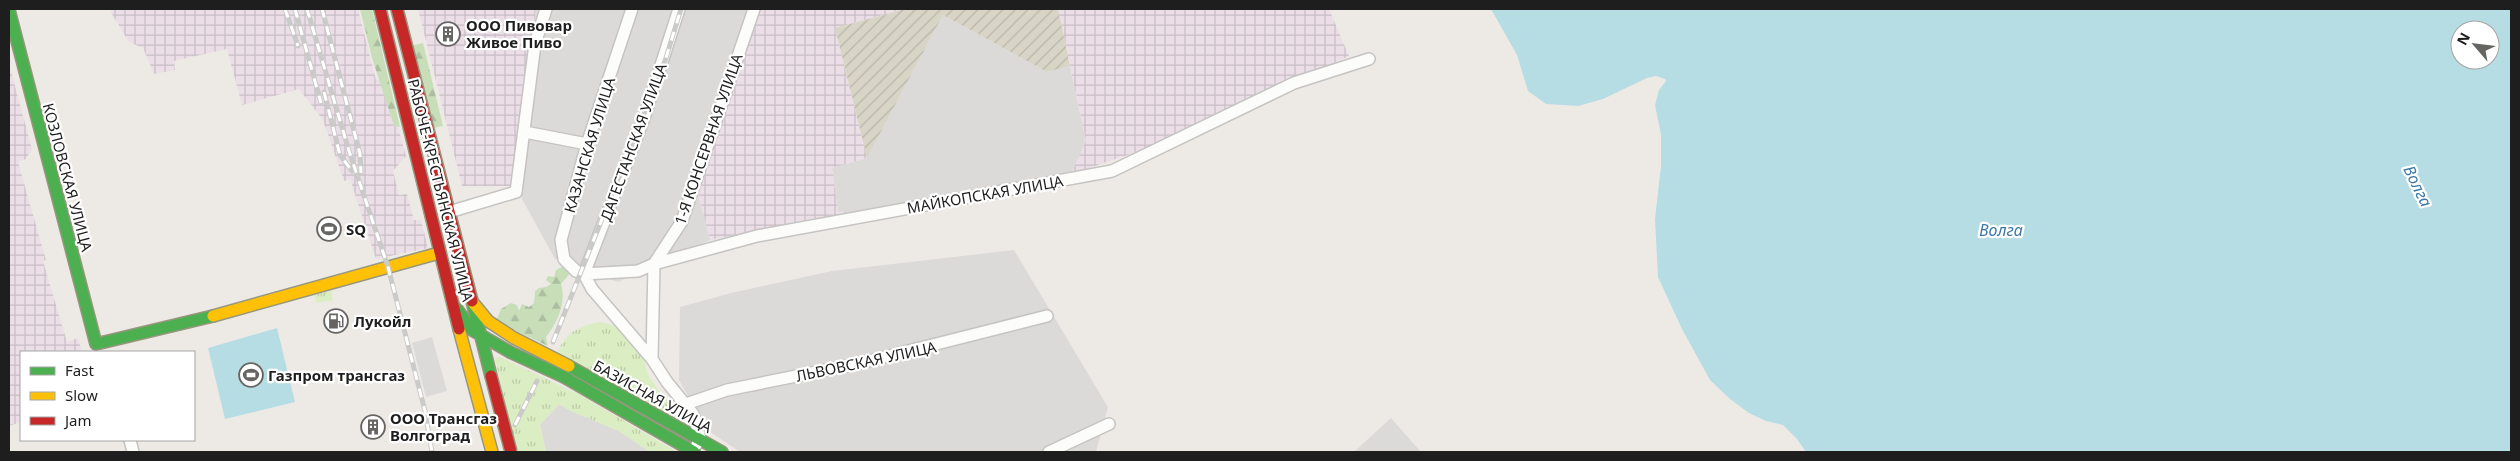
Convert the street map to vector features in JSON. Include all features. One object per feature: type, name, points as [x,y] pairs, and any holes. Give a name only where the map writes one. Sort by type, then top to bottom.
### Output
[{"type":"street","name":"РАБОЧЕ-КРЕСТЬЯНСКАЯ УЛИЦА","points":[[380,9],[440,253],[492,452]]},
{"type":"street","name":"РАБОЧЕ-КРЕСТЬЯНСКАЯ УЛИЦА","points":[[398,9],[511,452]]},
{"type":"street","points":[[449,212],[516,192],[535,44],[546,9]]},
{"type":"street","name":"КАЗАНСКАЯ УЛИЦА","points":[[584,274],[576,271],[564,259],[561,240],[587,144],[632,9]]},
{"type":"street","name":"ДАГЕСТАНСКАЯ УЛИЦА","points":[[584,274],[644,118],[679,9]]},
{"type":"street","name":"1-Я КОНСЕРВНАЯ УЛИЦА","points":[[654,264],[682,221],[754,9]]},
{"type":"street","name":"КОЗЛОВСКАЯ УЛИЦА","points":[[9,10],[98,348]]},
{"type":"street","name":"МАЙКОПСКАЯ УЛИЦА","points":[[584,274],[638,271],[654,264],[757,236],[1112,170],[1294,83],[1369,59]]},
{"type":"street","points":[[525,132],[587,144]]},
{"type":"street","points":[[98,348],[440,253]]},
{"type":"street","points":[[652,359],[654,264]]},
{"type":"street","points":[[584,274],[592,289],[652,359],[667,382],[693,414],[700,438],[693,452]]},
{"type":"street","points":[[454,306],[478,323],[463,338]]},
{"type":"street","name":"ЛЬВОВСКАЯ УЛИЦА","points":[[686,404],[727,390],[861,363],[1047,316]]},
{"type":"street","name":"БАЗИСНАЯ УЛИЦА","points":[[478,323],[514,338],[570,366],[722,452]]},
{"type":"street","name":"БАЗИСНАЯ УЛИЦА","points":[[480,335],[564,378],[693,452]]},
{"type":"street","points":[[486,358],[493,349],[507,350]]},
{"type":"street","points":[[1049,452],[1110,424]]},
{"type":"shaded area","points":[[115,9],[358,9],[376,80],[385,80],[406,156],[393,171],[399,195],[407,194],[414,220],[421,220],[428,248],[376,259],[350,179],[344,181],[323,120],[299,89],[242,105],[227,49],[174,61],[175,70],[154,74],[143,48],[129,42],[110,11]]},
{"type":"shaded area","points":[[418,9],[536,9],[515,186],[462,186]]},
{"type":"shaded area","points":[[536,9],[761,9],[698,193],[710,240],[618,282],[555,259],[515,186]]},
{"type":"shaded area","points":[[761,9],[905,9],[835,28],[867,158],[832,168],[838,212],[845,211],[845,216],[710,240],[698,193]]},
{"type":"shaded area","points":[[905,9],[1058,9],[1070,66],[1047,72],[943,15],[867,158],[835,28]]},
{"type":"shaded area","points":[[1058,9],[1329,9],[1349,56],[1146,149],[1071,174],[1086,141]]},
{"type":"shaded area","points":[[943,15],[1047,72],[1070,66],[1086,142],[1071,174],[845,216],[838,212],[832,168],[867,158]]},
{"type":"shaded area","points":[[9,64],[32,149],[26,159],[18,162],[46,260],[43,261],[67,342],[78,338],[82,351],[20,351],[20,422],[9,426]]},
{"type":"shaded area","points":[[1014,250],[1108,407],[1096,452],[740,452],[707,430],[679,380],[680,307],[731,293],[832,271]]},
{"type":"shaded area","points":[[432,337],[447,391],[426,397],[412,343]]},
{"type":"shaded area","points":[[559,404],[619,431],[650,452],[546,452],[540,425]]},
{"type":"shaded area","points":[[1391,418],[1421,452],[1354,452]]},
{"type":"green space","points":[[360,9],[372,9],[400,127],[394,126],[372,58]]},
{"type":"green space","points":[[423,43],[443,126],[429,129],[410,46]]},
{"type":"green space","points":[[565,265],[572,271],[561,284],[563,291],[562,305],[554,325],[546,337],[548,346],[514,330],[497,319],[501,309],[511,303],[517,305],[519,311],[522,304],[529,307],[534,303],[535,291],[551,284],[546,280],[548,276],[554,277],[556,270]]},
{"type":"green space","points":[[331,291],[333,300],[317,303],[314,295]]},
{"type":"green space","points":[[600,322],[618,326],[644,355],[647,373],[660,393],[685,413],[685,420],[681,421],[558,352],[565,339],[574,331]]},
{"type":"green space","points":[[500,357],[580,395],[677,452],[650,452],[619,431],[559,404],[540,425],[546,452],[516,452],[495,358]]},
{"type":"water","name":"Волга","points":[[1491,9],[2511,9],[2511,452],[1806,452],[1797,439],[1783,425],[1766,421],[1749,413],[1730,399],[1710,380],[1682,329],[1658,277],[1655,219],[1661,166],[1661,135],[1655,105],[1659,90],[1666,81],[1665,79],[1656,76],[1647,78],[1603,99],[1578,106],[1546,104],[1528,91],[1517,55]]},
{"type":"water","name":"Газпром трансгаз","points":[[277,328],[295,402],[225,419],[208,348]]},
{"type":"railway","points":[[285,9],[298,46]]},
{"type":"railway","points":[[295,9],[321,103]]},
{"type":"railway","points":[[307,9],[349,151],[388,267],[425,411],[432,452]]},
{"type":"railway","points":[[322,9],[360,154],[361,173]]},
{"type":"railway","points":[[553,342],[665,61],[681,9]]},
{"type":"railway","points":[[324,92],[340,155],[352,171]]},
{"type":"railway","points":[[515,425],[537,381]]},
{"type":"traffic: fast","points":[[9,10],[96,344],[213,316]]},
{"type":"traffic: fast","points":[[472,301],[491,376]]},
{"type":"traffic: fast","points":[[457,309],[472,330],[510,352]]},
{"type":"traffic: fast","points":[[510,352],[564,377]]},
{"type":"traffic: fast","points":[[569,366],[722,452]]},
{"type":"traffic: fast","points":[[564,377],[694,452]]},
{"type":"traffic: slow","points":[[213,316],[439,253]]},
{"type":"traffic: slow","points":[[474,304],[488,321],[514,338]]},
{"type":"traffic: slow","points":[[459,329],[492,452]]},
{"type":"traffic: slow","points":[[514,338],[569,366]]},
{"type":"traffic: jam","points":[[380,9],[459,329]]},
{"type":"traffic: jam","points":[[397,9],[472,301]]},
{"type":"traffic: jam","points":[[491,376],[511,452]]},
{"type":"place","name":"ООО Пивовар Живое Пиво","points":[[448,34]]},
{"type":"place","name":"SQ","points":[[329,229]]},
{"type":"place","name":"Лукойл","points":[[336,321]]},
{"type":"place","name":"Газпром трансгаз","points":[[251,375]]},
{"type":"place","name":"ООО Трансгаз Волгоград","points":[[373,427]]}]
